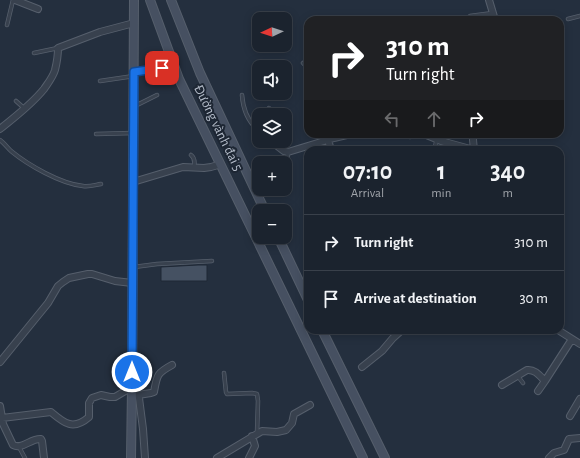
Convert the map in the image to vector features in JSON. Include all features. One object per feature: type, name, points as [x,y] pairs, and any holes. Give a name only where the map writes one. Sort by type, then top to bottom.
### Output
[{"type":"main road","points":[[131,458],[135,392],[132,283],[134,0]]},
{"type":"main road","name":"Đường vành đai 5","points":[[150,0],[179,79],[361,454]]},
{"type":"main road","name":"Đường vành đai 5","points":[[171,0],[200,73],[262,204]]},
{"type":"main road","points":[[281,244],[304,292]]},
{"type":"main road","points":[[324,334],[385,458]]},
{"type":"street","points":[[14,0],[38,9]]},
{"type":"street","points":[[489,0],[494,16]]},
{"type":"street","points":[[0,129],[37,98],[49,82],[55,71],[58,48],[100,32],[134,23]]},
{"type":"street","points":[[321,138],[322,142]]},
{"type":"street","points":[[308,146],[336,138]]},
{"type":"street","points":[[437,139],[453,146]]},
{"type":"street","points":[[328,140],[330,146]]},
{"type":"street","points":[[280,148],[288,152],[304,147]]},
{"type":"street","points":[[133,182],[183,167],[204,168],[218,164]]},
{"type":"street","points":[[0,362],[48,303],[58,286],[69,278],[92,274],[115,281],[132,283]]},
{"type":"street","points":[[362,367],[382,351],[398,334]]},
{"type":"street","points":[[564,334],[580,344]]},
{"type":"street","points":[[538,391],[572,339]]},
{"type":"street","points":[[2,418],[51,412],[69,425],[74,425],[86,420],[89,417],[89,403],[92,398],[101,395],[114,397],[135,392],[151,394],[154,392],[158,375],[161,371],[172,364]]},
{"type":"street","points":[[502,385],[531,369],[545,381]]},
{"type":"street","points":[[135,392],[143,429],[145,458]]},
{"type":"street","points":[[570,416],[580,399]]},
{"type":"street","points":[[217,458],[262,431],[277,432],[286,430],[292,423],[294,414],[310,405]]},
{"type":"street","points":[[0,406],[3,430],[13,445],[19,447],[37,439],[41,439],[44,458]]},
{"type":"street","points":[[249,458],[255,446],[254,435]]},
{"type":"street","points":[[549,458],[554,453],[564,450],[569,439],[580,438]]},
{"type":"lane","points":[[7,25],[14,0]]},
{"type":"lane","points":[[568,19],[580,16]]},
{"type":"lane","points":[[34,53],[58,48]]},
{"type":"lane","points":[[100,81],[162,68]]},
{"type":"lane","points":[[133,106],[157,95]]},
{"type":"lane","points":[[242,95],[243,105],[252,124]]},
{"type":"lane","points":[[16,101],[25,109]]},
{"type":"lane","points":[[96,134],[133,133]]},
{"type":"lane","points":[[435,146],[437,139]]},
{"type":"lane","points":[[0,140],[11,151],[32,166],[61,180],[84,186],[101,184]]},
{"type":"lane","points":[[288,152],[288,156]]},
{"type":"lane","points":[[191,155],[194,159],[194,168]]},
{"type":"lane","points":[[132,268],[157,264],[212,261]]},
{"type":"lane","points":[[224,373],[227,394],[257,394],[258,401],[254,435]]},
{"type":"lane","points":[[517,376],[523,383]]},
{"type":"lane","points":[[19,447],[25,458]]},
{"type":"building","points":[[207,265],[207,281],[161,281],[161,267]]},
{"type":"route","points":[[132,372],[134,72],[162,68]]}]
